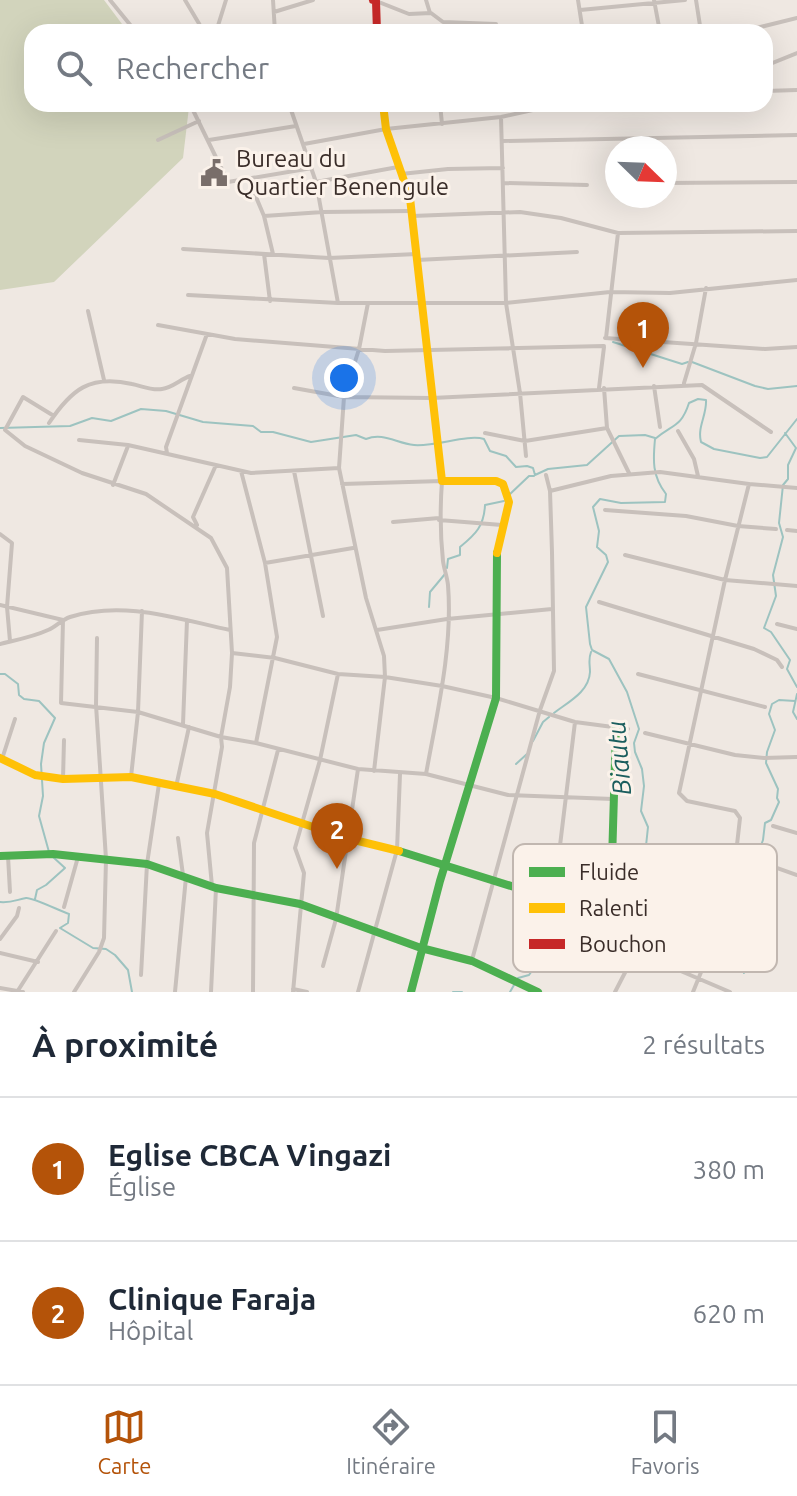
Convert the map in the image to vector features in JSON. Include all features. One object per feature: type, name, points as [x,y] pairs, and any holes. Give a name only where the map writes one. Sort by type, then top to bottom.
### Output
[{"type":"street","points":[[110,0],[128,24]]},
{"type":"street","points":[[185,0],[199,24]]},
{"type":"street","points":[[218,24],[226,0]]},
{"type":"street","points":[[273,0],[275,24]]},
{"type":"street","points":[[274,12],[313,0]]},
{"type":"street","points":[[376,24],[374,0],[409,14],[431,13]]},
{"type":"street","points":[[426,0],[431,13],[443,22],[496,24]]},
{"type":"street","points":[[578,0],[582,24]]},
{"type":"street","points":[[580,10],[685,0]]},
{"type":"street","points":[[696,0],[700,24]]},
{"type":"street","points":[[654,1],[658,24]]},
{"type":"street","points":[[773,24],[797,18]]},
{"type":"street","points":[[773,63],[797,53]]},
{"type":"street","points":[[773,91],[797,90]]},
{"type":"street","points":[[194,112],[228,182],[312,168]]},
{"type":"street","points":[[292,112],[316,182],[338,303]]},
{"type":"street","points":[[384,112],[386,129],[410,198],[426,351],[440,443],[442,481],[439,519],[443,566],[448,582],[447,619],[442,686],[426,774]]},
{"type":"street","points":[[441,112],[442,124]]},
{"type":"street","points":[[304,144],[386,129],[524,112]]},
{"type":"street","points":[[501,117],[506,303],[526,456]]},
{"type":"street","points":[[158,140],[199,121]]},
{"type":"street","points":[[209,140],[296,126]]},
{"type":"street","points":[[503,141],[797,135]]},
{"type":"street","points":[[316,182],[400,170],[503,168]]},
{"type":"street","points":[[248,178],[264,216],[273,254]]},
{"type":"street","points":[[677,183],[797,182]]},
{"type":"street","points":[[503,183],[587,185]]},
{"type":"street","points":[[264,216],[323,212],[503,212],[561,218],[618,233],[797,231]]},
{"type":"street","points":[[618,233],[602,388],[607,428],[629,474]]},
{"type":"street","points":[[183,249],[329,258],[577,252]]},
{"type":"street","points":[[264,254],[270,301]]},
{"type":"street","points":[[188,295],[338,303],[506,303],[610,292],[670,293],[797,280]]},
{"type":"street","points":[[684,384],[696,343],[706,288]]},
{"type":"street","points":[[368,303],[359,349],[344,397],[339,468],[354,548],[384,656],[385,677],[374,771]]},
{"type":"street","points":[[88,311],[104,380]]},
{"type":"street","points":[[158,325],[299,346],[359,349],[426,351],[604,346]]},
{"type":"street","points":[[167,453],[166,447],[207,334]]},
{"type":"street","points":[[605,338],[765,349],[797,347]]},
{"type":"street","points":[[49,423],[62,403],[96,381],[161,390],[190,376]]},
{"type":"street","points":[[294,388],[344,397],[432,398],[702,385],[771,432]]},
{"type":"street","points":[[654,386],[660,427]]},
{"type":"street","points":[[54,416],[23,397],[5,430],[25,446],[113,485],[146,494],[211,538],[225,561],[232,653],[222,747],[207,833],[214,887],[211,992]]},
{"type":"street","points":[[485,433],[525,441],[607,428]]},
{"type":"street","points":[[678,431],[694,459],[698,476]]},
{"type":"street","points":[[79,440],[128,445],[241,471],[339,468]]},
{"type":"street","points":[[113,485],[128,445]]},
{"type":"street","points":[[201,530],[193,517],[216,465]]},
{"type":"street","points":[[241,471],[265,563],[277,637],[256,743]]},
{"type":"street","points":[[294,471],[323,616]]},
{"type":"street","points":[[550,491],[652,472],[797,488]]},
{"type":"street","points":[[472,961],[540,710],[554,671],[550,491],[546,475]]},
{"type":"street","points":[[342,484],[496,481],[503,484],[509,502],[497,545],[496,698],[472,785],[444,865],[411,992]]},
{"type":"street","points":[[737,844],[740,818],[735,811],[687,801],[681,796],[688,745],[749,484]]},
{"type":"street","points":[[605,510],[686,516],[738,526],[776,529]]},
{"type":"street","points":[[393,522],[439,519],[502,525]]},
{"type":"street","points":[[787,530],[797,531]]},
{"type":"street","points":[[0,534],[12,543],[7,607],[10,641]]},
{"type":"street","points":[[265,563],[354,548]]},
{"type":"street","points":[[625,555],[725,580],[797,586]]},
{"type":"street","points":[[599,602],[713,635],[765,654],[777,660],[782,667]]},
{"type":"street","points":[[0,605],[63,620]]},
{"type":"street","points":[[377,630],[447,619],[552,609]]},
{"type":"street","points":[[0,644],[46,632],[63,620],[98,610],[142,611],[230,630]]},
{"type":"street","points":[[131,777],[138,712],[142,611]]},
{"type":"street","points":[[63,620],[61,703],[138,712],[221,737],[358,769],[426,774],[508,795],[613,799]]},
{"type":"street","points":[[176,787],[186,725],[187,620]]},
{"type":"street","points":[[777,624],[797,629]]},
{"type":"street","points":[[74,992],[99,952],[104,938],[106,859],[96,705],[97,638]]},
{"type":"street","points":[[232,653],[275,658],[338,674],[385,677],[442,686],[496,698],[575,722],[628,729]]},
{"type":"street","points":[[307,992],[293,991],[304,873],[295,848],[320,760],[338,674]]},
{"type":"street","points":[[638,674],[765,707]]},
{"type":"street","points":[[15,719],[1,759],[41,776],[63,779],[131,777],[215,794],[260,811],[346,838],[397,850],[513,888]]},
{"type":"street","points":[[560,844],[575,722]]},
{"type":"street","points":[[612,844],[616,728]]},
{"type":"street","points":[[645,733],[735,755],[797,757]]},
{"type":"street","points":[[63,779],[64,740]]},
{"type":"street","points":[[253,992],[254,843],[278,750]]},
{"type":"street","points":[[323,966],[336,919],[358,769]]},
{"type":"street","points":[[358,992],[397,850],[400,774]]},
{"type":"street","points":[[141,975],[147,864],[159,784]]},
{"type":"street","points":[[773,826],[797,833]]},
{"type":"street","points":[[175,992],[185,876],[178,838]]},
{"type":"street","points":[[10,892],[4,856],[49,854],[147,864],[214,887],[300,904],[421,948],[472,961],[532,991]]},
{"type":"street","points":[[64,907],[78,857]]},
{"type":"street","points":[[777,868],[797,875]]},
{"type":"street","points":[[0,939],[17,916],[19,908]]},
{"type":"street","points":[[17,992],[56,931]]},
{"type":"street","points":[[0,953],[38,962]]},
{"type":"street","points":[[615,992],[625,972]]},
{"type":"street","points":[[684,972],[730,992]]},
{"type":"street","points":[[693,992],[702,972]]},
{"type":"street","points":[[0,988],[23,992]]},
{"type":"green space","points":[[0,0],[104,0],[122,24],[24,24],[24,112],[188,112],[183,158],[54,282],[0,290]]},
{"type":"waterway","points":[[613,342],[682,364],[688,362]]},
{"type":"waterway","points":[[692,362],[768,389],[797,386]]},
{"type":"waterway","name":"Biautu","points":[[646,844],[648,827],[641,811],[644,786],[642,769],[634,743],[639,729],[627,692],[609,659],[592,650],[590,644],[586,607],[608,562],[606,555],[597,547],[599,531],[593,507],[600,499],[621,503],[665,502],[666,494],[654,468],[655,439],[679,421],[689,403],[698,399],[706,400],[701,442],[714,449],[767,457],[797,419]]},
{"type":"waterway","points":[[0,428],[70,426],[92,418],[111,421],[141,409],[166,411],[203,422],[253,426],[261,432],[311,442],[356,435],[366,439],[384,437],[414,445],[477,438],[484,439],[490,451],[506,456],[516,467],[533,468],[535,475],[548,469],[587,465],[619,436],[645,435],[655,438]]},
{"type":"waterway","points":[[785,433],[796,448],[788,465],[788,479],[783,485],[779,523],[783,537],[773,575],[776,596],[764,628],[771,632],[790,660],[787,669],[797,687]]},
{"type":"waterway","points":[[508,496],[529,476],[534,476]]},
{"type":"waterway","points":[[447,568],[448,559],[460,555],[460,547],[478,529],[485,505],[504,501]]},
{"type":"waterway","points":[[429,607],[430,592],[445,574]]},
{"type":"waterway","points":[[554,713],[586,685],[591,652]]},
{"type":"waterway","points":[[0,674],[5,674],[18,684],[19,695],[39,701],[55,718],[44,743],[41,764],[43,796],[39,816],[49,852]]},
{"type":"waterway","points":[[797,694],[793,712],[797,719]]},
{"type":"waterway","points":[[762,844],[765,823],[771,820],[779,802],[778,789],[766,763],[775,730],[769,714],[772,704],[779,700],[795,701]]},
{"type":"waterway","points":[[533,741],[549,717]]},
{"type":"waterway","points":[[516,764],[527,754]]},
{"type":"waterway","points":[[35,899],[37,890],[65,868],[53,857]]},
{"type":"waterway","name":"Biautu","points":[[0,902],[29,898],[69,914],[68,923],[60,928],[93,948],[106,949],[115,955],[128,970],[132,992]]},
{"type":"waterway","name":"Biautu","points":[[510,992],[518,978],[531,972]]},
{"type":"waterway","name":"Biautu","points":[[453,992],[462,992]]},
{"type":"traffic: fast","points":[[411,992],[440,881],[496,698],[497,553]]},
{"type":"traffic: fast","points":[[613,844],[616,728]]},
{"type":"traffic: fast","points":[[399,851],[513,887]]},
{"type":"traffic: fast","points":[[0,856],[53,854],[147,864],[216,888],[300,904],[421,948],[472,961],[538,992]]},
{"type":"traffic: slow","points":[[384,112],[386,129],[410,198],[442,481],[496,481],[503,484],[509,502],[497,553]]},
{"type":"traffic: slow","points":[[0,758],[35,775],[63,779],[131,777],[215,794],[346,838],[399,851]]},
{"type":"traffic: jam","points":[[373,0],[376,1],[377,24]]},
{"type":"place","name":"Bureau du Quartier Benengule","points":[[214,173]]},
{"type":"place","name":"Eglise CBCA Vingazi","points":[[643,368]]},
{"type":"place","name":"Clinique Faraja","points":[[337,869]]}]
